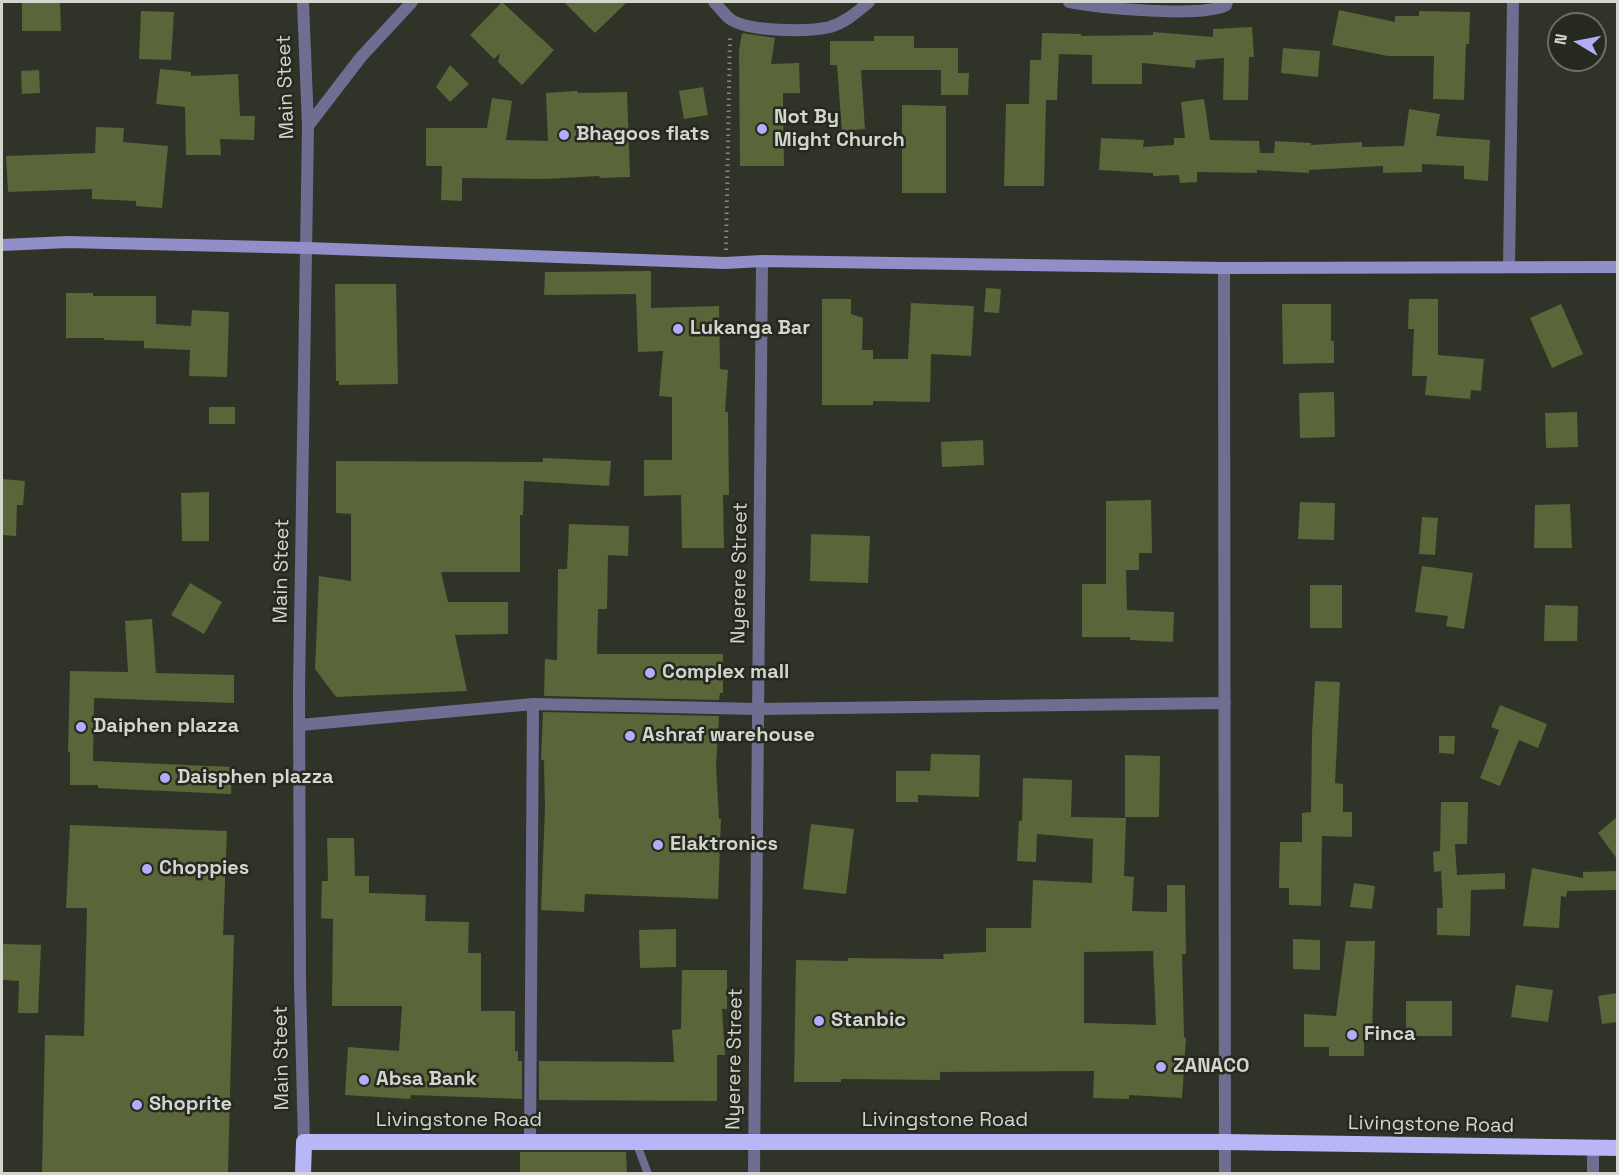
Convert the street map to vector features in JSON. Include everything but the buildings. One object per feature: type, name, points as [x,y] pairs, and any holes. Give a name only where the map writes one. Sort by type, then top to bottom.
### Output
[{"type":"highway","name":"Livingstone Road","points":[[304,1142],[1224,1142],[1617,1148]]},
{"type":"highway","points":[[303,1173],[304,1142]]},
{"type":"main road","points":[[2,245],[68,242],[725,263],[762,261],[1224,268],[1617,267]]},
{"type":"street","name":"Main Steet","points":[[303,2],[308,126],[300,725],[300,974],[304,1142]]},
{"type":"street","points":[[308,126],[361,57],[412,2]]},
{"type":"street","points":[[714,2],[731,20],[749,26],[809,31],[832,26],[852,16],[869,2]]},
{"type":"street","points":[[1070,2],[1149,10],[1220,9],[1227,2]]},
{"type":"street","points":[[1509,267],[1513,2]]},
{"type":"street","name":"Nyerere Street","points":[[754,1173],[762,261]]},
{"type":"street","points":[[1224,268],[1225,1173]]},
{"type":"street","points":[[300,725],[533,704],[758,710],[1225,703]]},
{"type":"street","points":[[530,1142],[533,704]]},
{"type":"street","points":[[1593,1148],[1593,1173]]},
{"type":"lane","points":[[636,1142],[648,1173]]},
{"type":"path","points":[[725,263],[731,20]]},
{"type":"place","name":"Not By Might Church","points":[[762,129]]},
{"type":"place","name":"Bhagoos flats","points":[[564,135]]},
{"type":"place","name":"Lukanga Bar","points":[[678,329]]},
{"type":"place","name":"Complex mall","points":[[650,673]]},
{"type":"place","name":"Daiphen plazza","points":[[81,727]]},
{"type":"place","name":"Ashraf warehouse","points":[[630,736]]},
{"type":"place","name":"Daisphen plazza","points":[[165,778]]},
{"type":"place","name":"Elaktronics","points":[[658,845]]},
{"type":"place","name":"Choppies","points":[[147,869]]},
{"type":"place","name":"Stanbic","points":[[819,1021]]},
{"type":"place","name":"Finca","points":[[1352,1035]]},
{"type":"place","name":"ZANACO","points":[[1161,1067]]},
{"type":"place","name":"Absa Bank","points":[[364,1080]]},
{"type":"place","name":"Shoprite","points":[[137,1105]]}]
